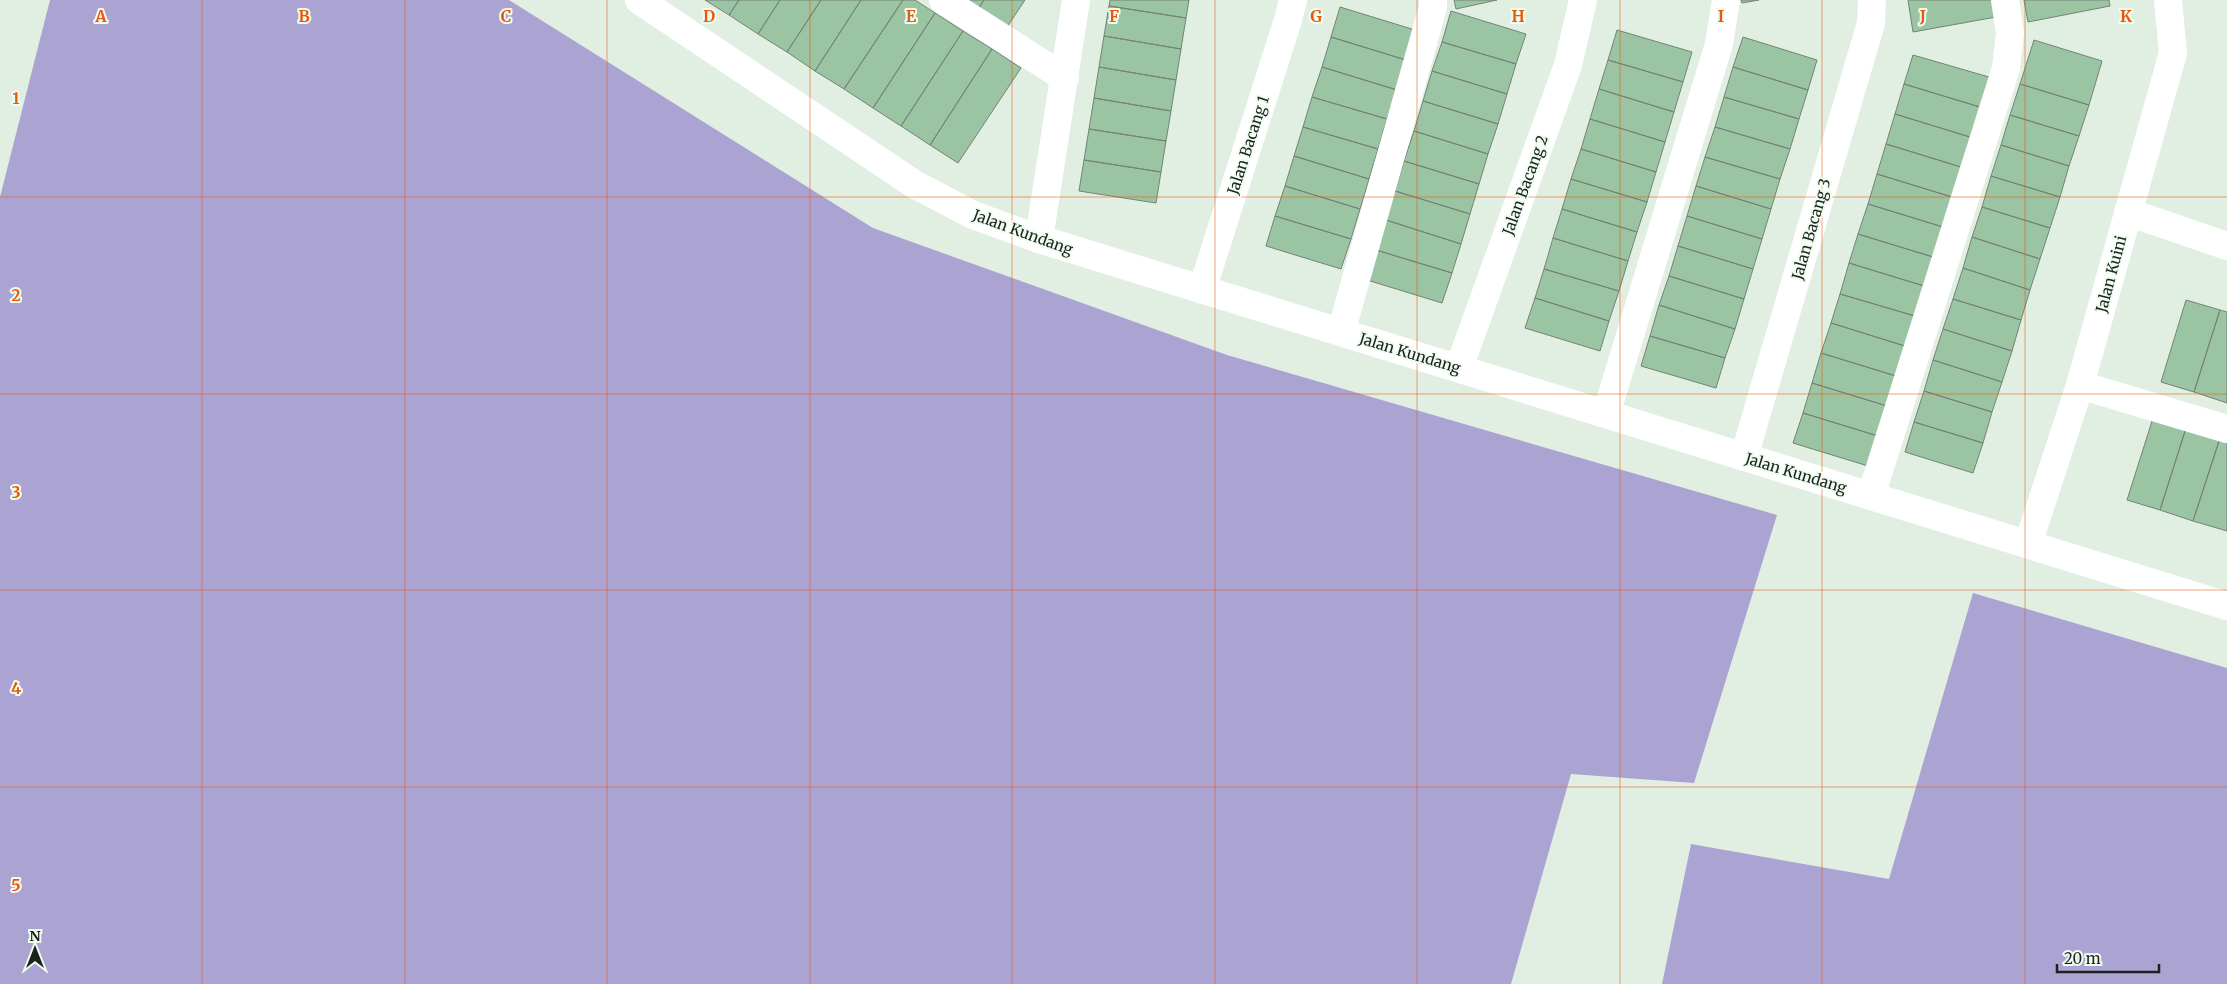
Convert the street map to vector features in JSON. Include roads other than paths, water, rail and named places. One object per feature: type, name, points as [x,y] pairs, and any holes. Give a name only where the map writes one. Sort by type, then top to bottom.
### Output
[{"type":"street","name":"Jalan Kundang","points":[[639,0],[914,184],[973,215],[1039,239],[1202,290],[2227,606]]},
{"type":"street","points":[[942,0],[1065,78]]},
{"type":"street","points":[[1039,239],[1076,0]]},
{"type":"street","name":"Jalan Bacang 1","points":[[1202,290],[1293,0]]},
{"type":"street","points":[[1341,332],[1433,8],[1433,0]]},
{"type":"street","name":"Jalan Bacang 2","points":[[1459,368],[1568,65],[1583,0]]},
{"type":"street","points":[[1606,414],[1719,44],[1726,0]]},
{"type":"street","name":"Jalan Bacang 3","points":[[1744,457],[1870,23],[1872,0]]},
{"type":"street","points":[[1870,496],[2006,68],[2010,33],[2004,0]]},
{"type":"street","name":"Jalan Kuini","points":[[2028,544],[2080,385],[2173,53],[2168,0]]},
{"type":"street","points":[[2128,212],[2227,246]]},
{"type":"street","points":[[2080,385],[2227,429]]}]
